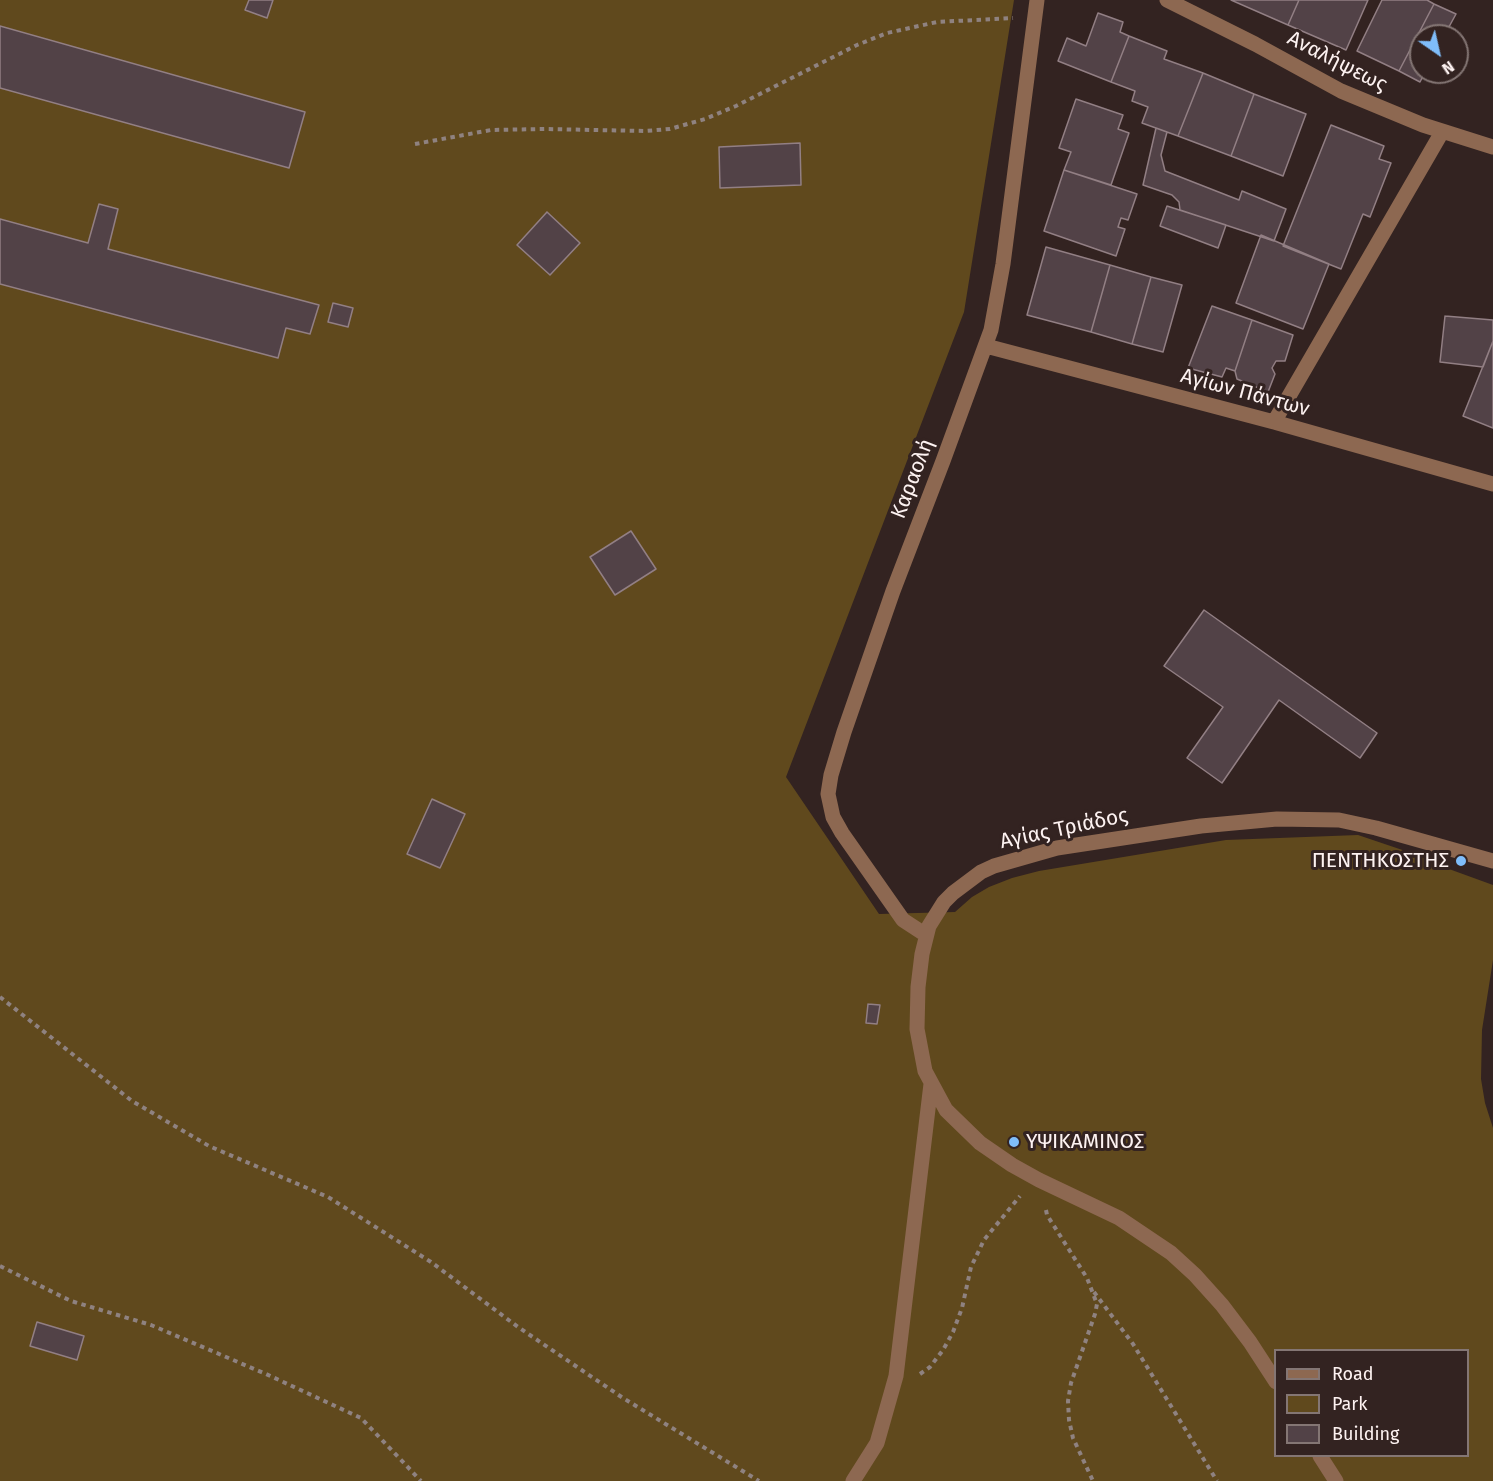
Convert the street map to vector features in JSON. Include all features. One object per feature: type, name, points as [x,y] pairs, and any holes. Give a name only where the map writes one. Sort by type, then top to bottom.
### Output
[{"type":"street","name":"Καραολή","points":[[926,935],[903,920],[842,834],[834,817],[828,794],[831,775],[844,732],[893,591],[986,346],[996,311],[1037,0]]},
{"type":"street","name":"Αναλήψεως","points":[[1167,0],[1236,34],[1341,91],[1401,117],[1493,147]]},
{"type":"street","points":[[1274,422],[1443,132]]},
{"type":"street","name":"Αγίων Πάντων","points":[[986,346],[1274,422],[1493,484]]},
{"type":"street","name":"Αγίας Τριάδος","points":[[1274,1380],[1250,1341],[1222,1305],[1171,1253],[1119,1218],[1039,1180],[1000,1158],[972,1137],[946,1110],[931,1084],[922,1059],[917,1029],[918,987],[929,926],[944,902],[981,872],[1022,857],[1057,848],[1156,831],[1277,819],[1339,820],[1493,861]]},
{"type":"street","points":[[853,1481],[877,1443],[893,1388],[931,1084]]},
{"type":"street","points":[[1321,1457],[1336,1481]]},
{"type":"path","points":[[415,144],[492,130],[645,131],[670,129],[705,119],[736,106],[857,45],[888,33],[953,20],[1035,18]]},
{"type":"path","points":[[0,997],[132,1101],[209,1146],[328,1197],[430,1262],[518,1327],[623,1398],[759,1481]]},
{"type":"path","points":[[893,1388],[930,1367],[943,1350],[962,1308],[971,1267],[984,1240],[1027,1188],[1039,1180],[1047,1215],[1087,1278],[1097,1304],[1071,1383],[1068,1401],[1073,1438],[1093,1481]]},
{"type":"path","points":[[0,1266],[71,1301],[151,1326],[266,1374],[361,1418],[421,1481]]},
{"type":"path","points":[[1091,1289],[1133,1344],[1217,1481]]},
{"type":"green space","points":[[0,0],[1014,0],[964,312],[786,777],[879,914],[955,912],[972,897],[1012,878],[1039,871],[1226,840],[1358,835],[1438,862],[1438,865],[1493,885],[1493,960],[1482,1030],[1481,1079],[1485,1103],[1493,1128],[1493,1481],[0,1481]]},
{"type":"building","points":[[249,0],[273,0],[267,18],[245,10]]},
{"type":"building","points":[[1231,0],[1299,0],[1288,25]]},
{"type":"building","points":[[1299,0],[1368,0],[1346,50],[1288,25]]},
{"type":"building","points":[[1382,0],[1427,0],[1434,4],[1424,24],[1409,24],[1409,52],[1399,71],[1357,51]]},
{"type":"building","points":[[1434,4],[1456,14],[1451,24],[1424,24]]},
{"type":"building","points":[[1098,13],[1123,22],[1120,32],[1129,36],[1111,82],[1058,61],[1067,38],[1086,46]]},
{"type":"building","points":[[0,26],[305,112],[289,168],[0,88]]},
{"type":"building","points":[[1129,36],[1167,51],[1164,59],[1203,73],[1178,136],[1142,123],[1148,107],[1132,101],[1135,91],[1111,82]]},
{"type":"building","points":[[1409,52],[1409,76],[1399,71]]},
{"type":"building","points":[[1203,73],[1254,94],[1231,156],[1178,136]]},
{"type":"building","points":[[1254,94],[1306,114],[1283,176],[1231,156]]},
{"type":"building","points":[[1076,99],[1123,115],[1118,129],[1129,133],[1111,185],[1064,170],[1071,152],[1059,148]]},
{"type":"building","points":[[1331,125],[1384,146],[1379,159],[1391,163],[1370,217],[1363,214],[1341,269],[1283,246]]},
{"type":"building","points":[[1156,128],[1167,132],[1161,155],[1165,171],[1239,200],[1242,191],[1286,209],[1274,241],[1180,210],[1179,202],[1172,195],[1143,185]]},
{"type":"building","points":[[800,143],[801,185],[720,188],[719,147]]},
{"type":"building","points":[[1064,170],[1137,194],[1128,220],[1121,218],[1118,227],[1125,229],[1116,256],[1044,231]]},
{"type":"building","points":[[99,204],[118,209],[108,249],[319,305],[310,334],[286,328],[278,358],[0,284],[0,219],[88,243]]},
{"type":"building","points":[[1167,206],[1226,225],[1218,248],[1160,226]]},
{"type":"building","points":[[547,212],[580,243],[550,275],[517,245]]},
{"type":"building","points":[[1261,235],[1329,264],[1303,329],[1236,303]]},
{"type":"building","points":[[1046,247],[1110,265],[1091,332],[1027,315]]},
{"type":"building","points":[[1110,265],[1151,277],[1132,344],[1091,332]]},
{"type":"building","points":[[1151,277],[1182,285],[1163,352],[1132,344]]},
{"type":"building","points":[[333,303],[353,308],[348,327],[328,322]]},
{"type":"building","points":[[1212,306],[1252,320],[1235,371],[1226,368],[1222,377],[1188,368]]},
{"type":"building","points":[[1445,316],[1493,320],[1493,341],[1483,367],[1440,362]]},
{"type":"building","points":[[1252,320],[1293,335],[1285,361],[1276,361],[1272,368],[1275,374],[1268,392],[1237,379],[1235,371]]},
{"type":"building","points":[[1493,341],[1493,428],[1463,416]]},
{"type":"building","points":[[631,531],[656,569],[615,595],[590,557]]},
{"type":"building","points":[[1204,610],[1377,733],[1360,758],[1279,700],[1222,783],[1187,758],[1223,707],[1164,666]]},
{"type":"building","points":[[432,799],[465,814],[440,868],[407,854]]},
{"type":"building","points":[[868,1004],[880,1005],[877,1024],[866,1023]]},
{"type":"building","points":[[37,1322],[84,1336],[77,1360],[30,1346]]},
{"type":"place","name":"ΠΕΝΤΗΚΟΣΤΗΣ","points":[[1461,861]]},
{"type":"place","name":"ΥΨΙΚΑΜΙΝΟΣ","points":[[1014,1142]]}]
